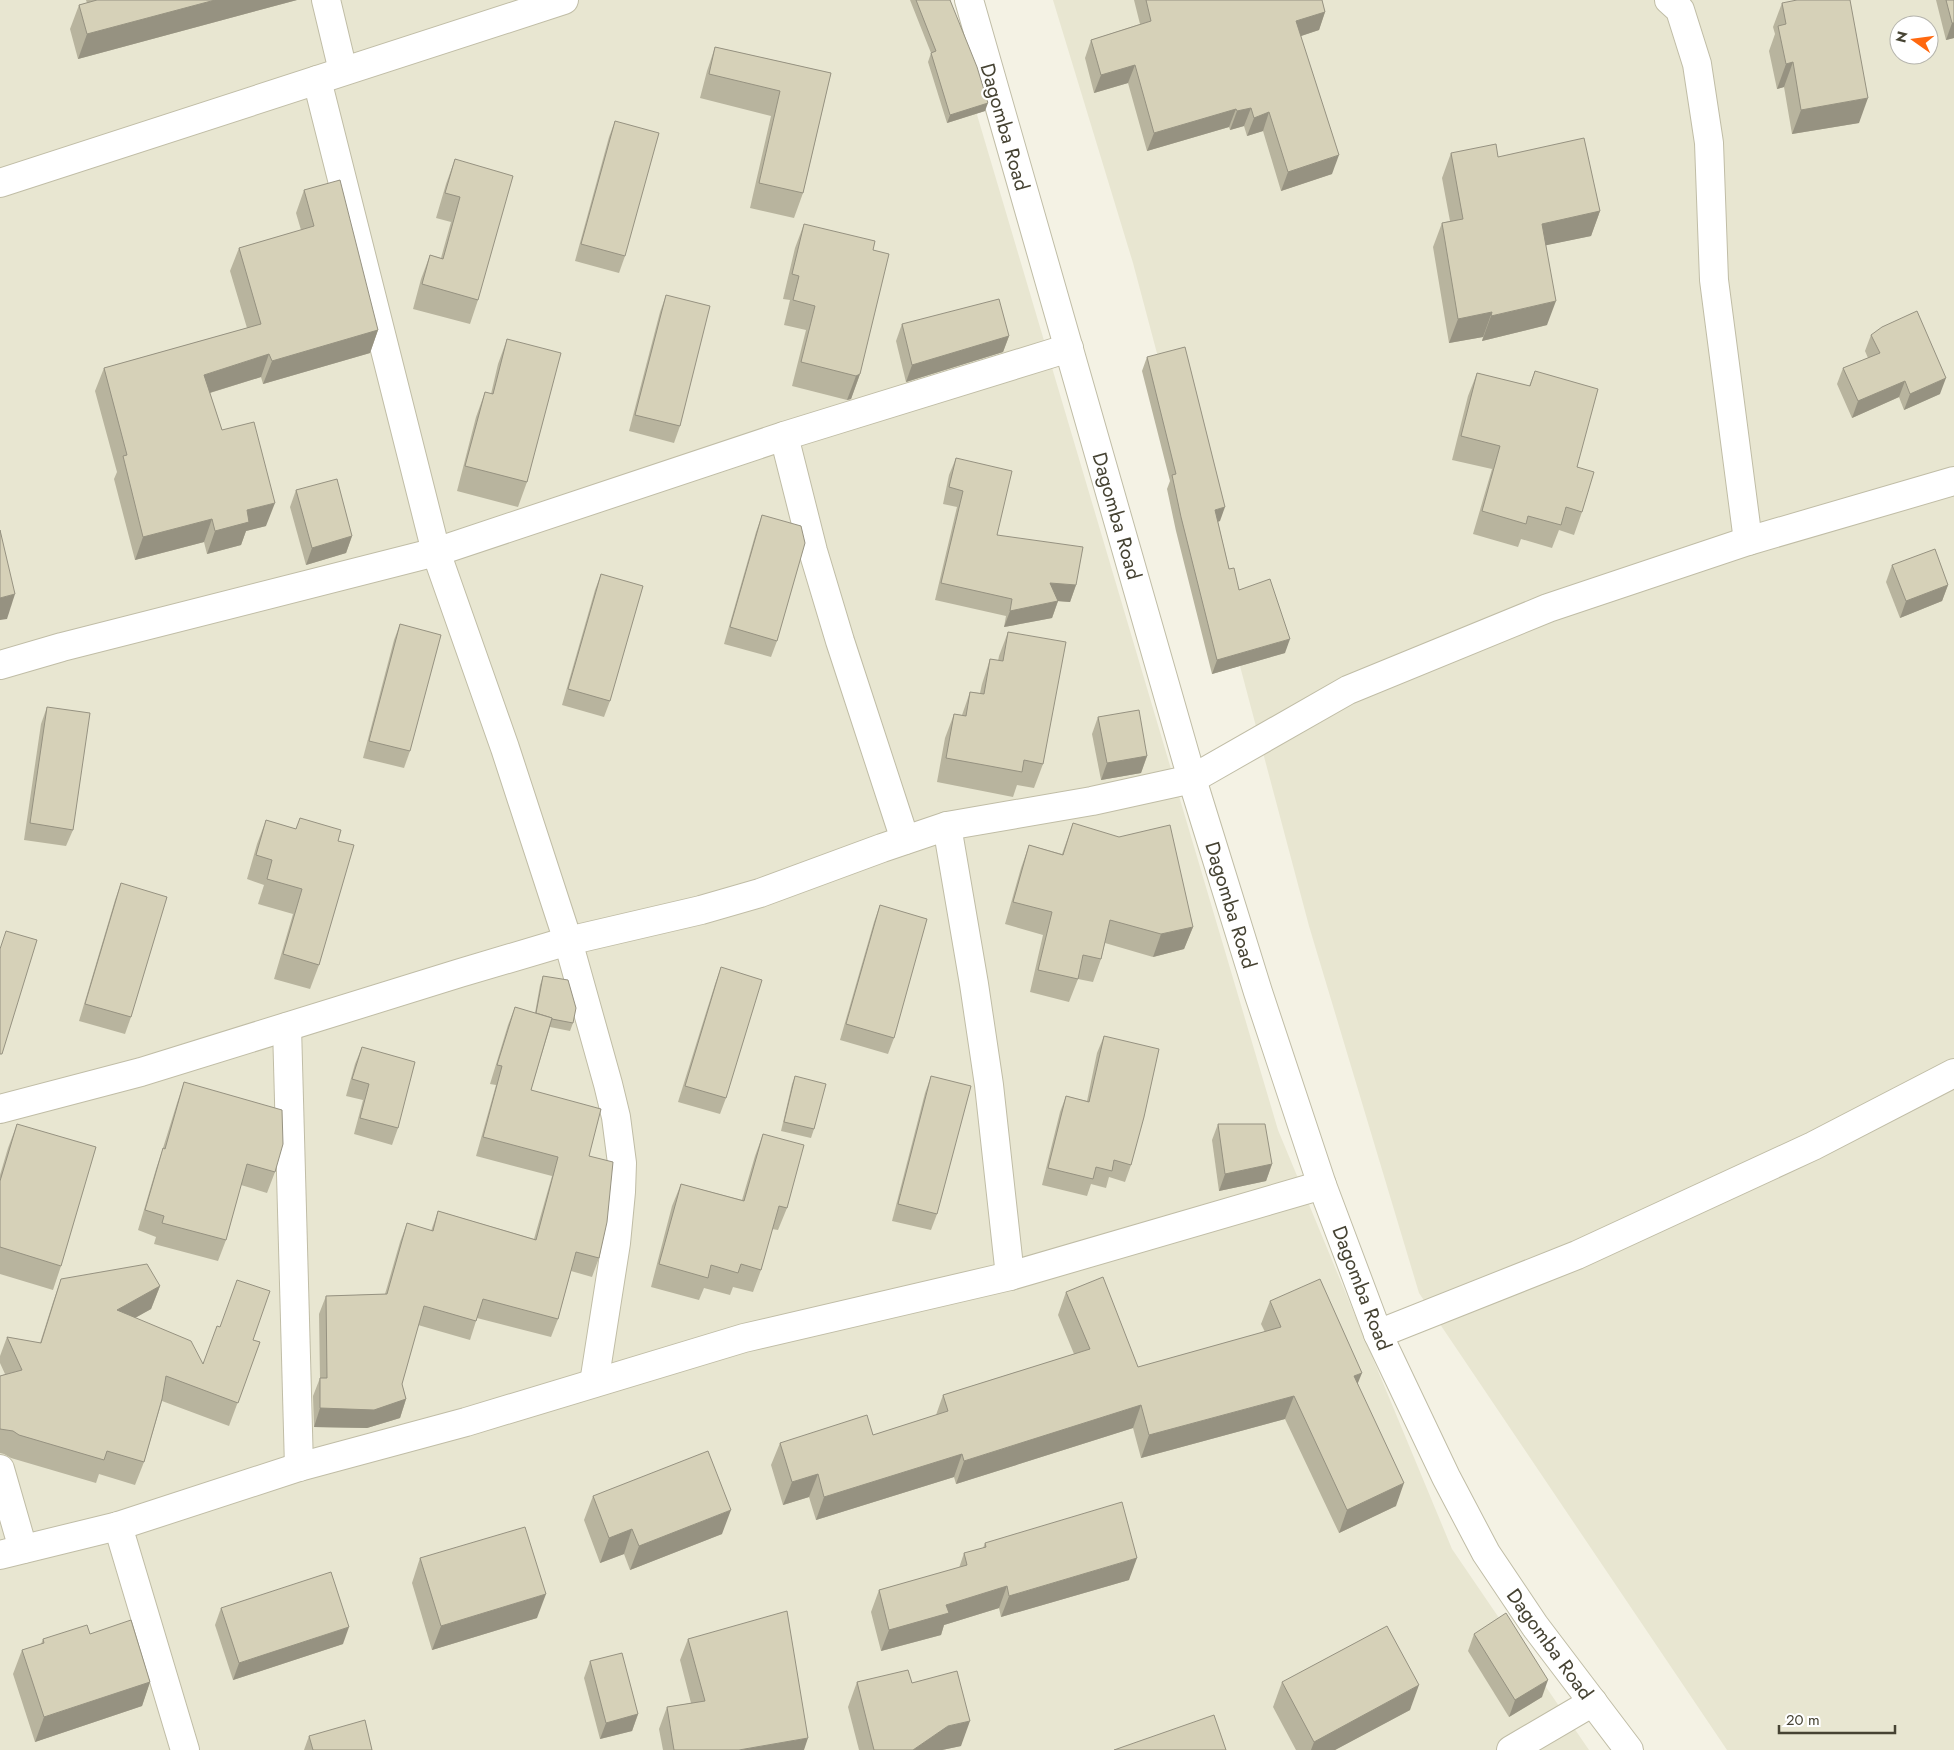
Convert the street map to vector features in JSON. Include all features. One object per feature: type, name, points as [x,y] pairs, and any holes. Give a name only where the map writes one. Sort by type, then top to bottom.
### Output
[{"type":"street","points":[[326,0],[343,70]]},
{"type":"street","points":[[0,184],[343,70],[564,0]]},
{"type":"street","name":"Dagomba Road","points":[[969,0],[1192,779],[1258,992],[1322,1185],[1378,1334],[1446,1477],[1486,1553],[1535,1626],[1629,1750]]},
{"type":"street","points":[[1678,3],[1697,64],[1709,143],[1714,280],[1748,541]]},
{"type":"street","points":[[317,80],[436,552],[505,748],[568,941],[616,1117],[622,1163],[616,1243],[594,1383]]},
{"type":"street","points":[[0,665],[62,647],[436,552],[784,436],[1069,348]]},
{"type":"street","points":[[784,436],[813,551],[837,632],[905,840]]},
{"type":"street","points":[[0,1108],[141,1072],[568,941],[701,910],[760,893],[947,826],[1092,801],[1192,779],[1356,686],[1548,608],[1748,541],[1954,481]]},
{"type":"street","points":[[947,826],[988,1076],[1010,1276]]},
{"type":"street","points":[[287,1027],[299,1467]]},
{"type":"street","points":[[1378,1334],[1576,1255],[1813,1146],[1954,1073]]},
{"type":"street","points":[[0,1469],[12,1552],[118,1526],[299,1467],[466,1422],[744,1338],[1010,1276],[1322,1185]]},
{"type":"street","points":[[118,1526],[185,1750]]},
{"type":"street","points":[[1511,1750],[1593,1702]]},
{"type":"shaded area","points":[[0,0],[943,0],[1278,1130],[1452,1549],[1589,1750],[0,1750]]},
{"type":"shaded area","points":[[1053,0],[1954,0],[1954,1750],[1727,1750],[1419,1293],[1309,926],[1133,263]]},
{"type":"building","points":[[97,0],[215,0],[87,34],[79,5]]},
{"type":"building","points":[[916,0],[950,0],[977,67],[988,103],[950,115],[931,53],[936,51]]},
{"type":"building","points":[[1146,0],[1322,0],[1325,12],[1296,21],[1339,155],[1288,172],[1269,112],[1254,118],[1251,108],[1237,111],[1236,109],[1154,133],[1135,65],[1101,75],[1091,40],[1151,21]]},
{"type":"building","points":[[1797,0],[1850,0],[1868,98],[1801,110],[1793,62],[1786,64],[1778,26],[1786,24],[1782,3]]},
{"type":"building","points":[[1946,0],[1954,0],[1954,23],[1952,23]]},
{"type":"building","points":[[715,47],[831,73],[803,193],[759,183],[780,91],[709,74]]},
{"type":"building","points":[[615,121],[659,133],[625,256],[581,244]]},
{"type":"building","points":[[1584,138],[1600,211],[1542,224],[1556,301],[1491,316],[1492,312],[1458,319],[1442,223],[1463,219],[1451,153],[1496,144],[1498,157]]},
{"type":"building","points":[[455,159],[513,176],[478,300],[422,284],[430,255],[443,259],[460,197],[445,193]]},
{"type":"building","points":[[340,180],[378,330],[272,361],[269,354],[204,375],[222,430],[254,422],[275,503],[247,510],[249,522],[215,531],[212,519],[143,537],[123,456],[127,455],[104,368],[261,324],[239,248],[314,226],[304,190]]},
{"type":"building","points":[[804,224],[875,241],[873,250],[889,254],[860,374],[856,376],[801,362],[815,306],[793,300],[799,276],[792,274]]},
{"type":"building","points":[[666,295],[710,306],[680,426],[635,415]]},
{"type":"building","points":[[999,299],[1009,336],[912,365],[902,324]]},
{"type":"building","points":[[1917,311],[1946,378],[1910,394],[1905,381],[1858,401],[1843,368],[1880,353],[1871,335],[1882,327]]},
{"type":"building","points":[[507,339],[561,353],[527,482],[465,466],[485,392],[493,394]]},
{"type":"building","points":[[1185,347],[1225,507],[1215,510],[1229,569],[1234,568],[1239,590],[1270,579],[1290,639],[1217,660],[1181,517],[1172,475],[1176,474],[1147,357]]},
{"type":"building","points":[[1535,371],[1598,389],[1577,467],[1594,472],[1582,512],[1566,507],[1561,525],[1528,516],[1526,524],[1482,511],[1500,446],[1461,436],[1477,373],[1530,386]]},
{"type":"building","points":[[956,458],[1012,471],[997,535],[1083,547],[1076,585],[1050,583],[1058,601],[1010,611],[1012,599],[941,583],[963,491],[949,487]]},
{"type":"building","points":[[337,479],[352,536],[312,548],[296,490]]},
{"type":"building","points":[[762,515],[801,526],[805,543],[777,641],[730,627]]},
{"type":"building","points":[[0,530],[15,594],[0,598]]},
{"type":"building","points":[[1935,549],[1948,585],[1906,601],[1892,565]]},
{"type":"building","points":[[601,574],[643,586],[610,701],[568,689]]},
{"type":"building","points":[[400,624],[441,635],[410,751],[369,741]]},
{"type":"building","points":[[1008,632],[1066,642],[1043,764],[1024,760],[1022,772],[946,758],[954,714],[966,716],[970,692],[984,694],[990,659],[1003,661]]},
{"type":"building","points":[[47,707],[90,713],[73,830],[30,823]]},
{"type":"building","points":[[1139,710],[1147,756],[1107,763],[1098,717]]},
{"type":"building","points":[[300,818],[341,830],[338,841],[354,845],[319,965],[283,954],[302,889],[267,879],[272,860],[256,855],[266,820],[296,829]]},
{"type":"building","points":[[1073,823],[1119,837],[1170,825],[1193,927],[1161,934],[1110,920],[1101,959],[1083,955],[1078,979],[1038,970],[1052,912],[1013,902],[1029,845],[1063,855]]},
{"type":"building","points":[[121,883],[167,897],[131,1017],[85,1004]]},
{"type":"building","points":[[880,905],[927,919],[894,1038],[846,1024]]},
{"type":"building","points":[[6,931],[37,940],[2,1054],[0,1054],[0,949]]},
{"type":"building","points":[[721,967],[762,980],[726,1098],[685,1086]]},
{"type":"building","points":[[543,976],[568,980],[576,1008],[573,1023],[552,1019],[536,1013]]},
{"type":"building","points":[[515,1007],[552,1018],[531,1090],[601,1109],[589,1156],[613,1162],[607,1222],[599,1258],[576,1252],[558,1319],[483,1299],[476,1321],[424,1306],[402,1384],[406,1399],[374,1410],[320,1408],[320,1378],[327,1378],[326,1296],[387,1294],[407,1223],[433,1231],[438,1211],[536,1240],[558,1157],[483,1137],[502,1066],[497,1065]]},
{"type":"building","points":[[1104,1036],[1159,1049],[1131,1165],[1114,1160],[1112,1171],[1096,1167],[1093,1179],[1048,1168],[1066,1096],[1089,1102]]},
{"type":"building","points":[[362,1047],[415,1062],[398,1128],[360,1118],[369,1084],[352,1079]]},
{"type":"building","points":[[795,1076],[826,1084],[814,1129],[784,1122]]},
{"type":"building","points":[[931,1076],[971,1086],[937,1214],[898,1204]]},
{"type":"building","points":[[184,1082],[282,1110],[283,1144],[275,1172],[247,1164],[226,1240],[162,1223],[164,1216],[145,1210]]},
{"type":"building","points":[[17,1124],[96,1147],[61,1266],[0,1247],[0,1181]]},
{"type":"building","points":[[1218,1124],[1265,1124],[1272,1164],[1225,1174]]},
{"type":"building","points":[[763,1134],[804,1145],[787,1208],[779,1206],[761,1270],[741,1264],[738,1273],[711,1265],[708,1278],[659,1264],[681,1184],[744,1201]]},
{"type":"building","points":[[147,1264],[160,1286],[117,1310],[191,1341],[203,1364],[217,1326],[220,1327],[237,1280],[270,1291],[253,1340],[260,1342],[238,1403],[166,1376],[162,1399],[144,1462],[107,1451],[104,1460],[19,1435],[13,1431],[0,1429],[0,1376],[22,1370],[7,1337],[41,1343],[61,1279]]},
{"type":"building","points":[[1103,1277],[1138,1367],[1281,1327],[1270,1301],[1320,1279],[1362,1373],[1354,1376],[1404,1483],[1347,1510],[1294,1396],[1149,1435],[1141,1405],[964,1461],[962,1454],[824,1497],[818,1474],[792,1482],[780,1443],[867,1415],[873,1435],[948,1411],[943,1395],[1090,1349],[1066,1292]]},
{"type":"building","points":[[708,1451],[731,1510],[639,1546],[632,1529],[609,1538],[593,1496]]},
{"type":"building","points":[[1122,1502],[1137,1558],[1009,1596],[1007,1586],[946,1605],[949,1613],[889,1630],[879,1590],[967,1565],[964,1553],[986,1547],[985,1543]]},
{"type":"building","points":[[525,1527],[546,1594],[441,1626],[420,1558]]},
{"type":"building","points":[[331,1572],[349,1627],[239,1663],[221,1608]]},
{"type":"building","points":[[787,1611],[808,1738],[739,1750],[674,1750],[667,1707],[705,1701],[688,1639]]},
{"type":"building","points":[[1506,1613],[1548,1680],[1515,1700],[1474,1634]]},
{"type":"building","points":[[131,1620],[150,1682],[44,1717],[22,1650],[44,1643],[43,1639],[87,1625],[90,1634]]},
{"type":"building","points":[[1387,1626],[1419,1685],[1314,1742],[1282,1682]]},
{"type":"building","points":[[622,1653],[638,1714],[606,1723],[590,1661]]},
{"type":"building","points":[[908,1670],[912,1683],[957,1671],[970,1721],[948,1726],[913,1750],[874,1750],[857,1682]]},
{"type":"building","points":[[1214,1715],[1226,1750],[1114,1750]]},
{"type":"building","points":[[365,1720],[372,1750],[313,1750],[309,1736]]}]
